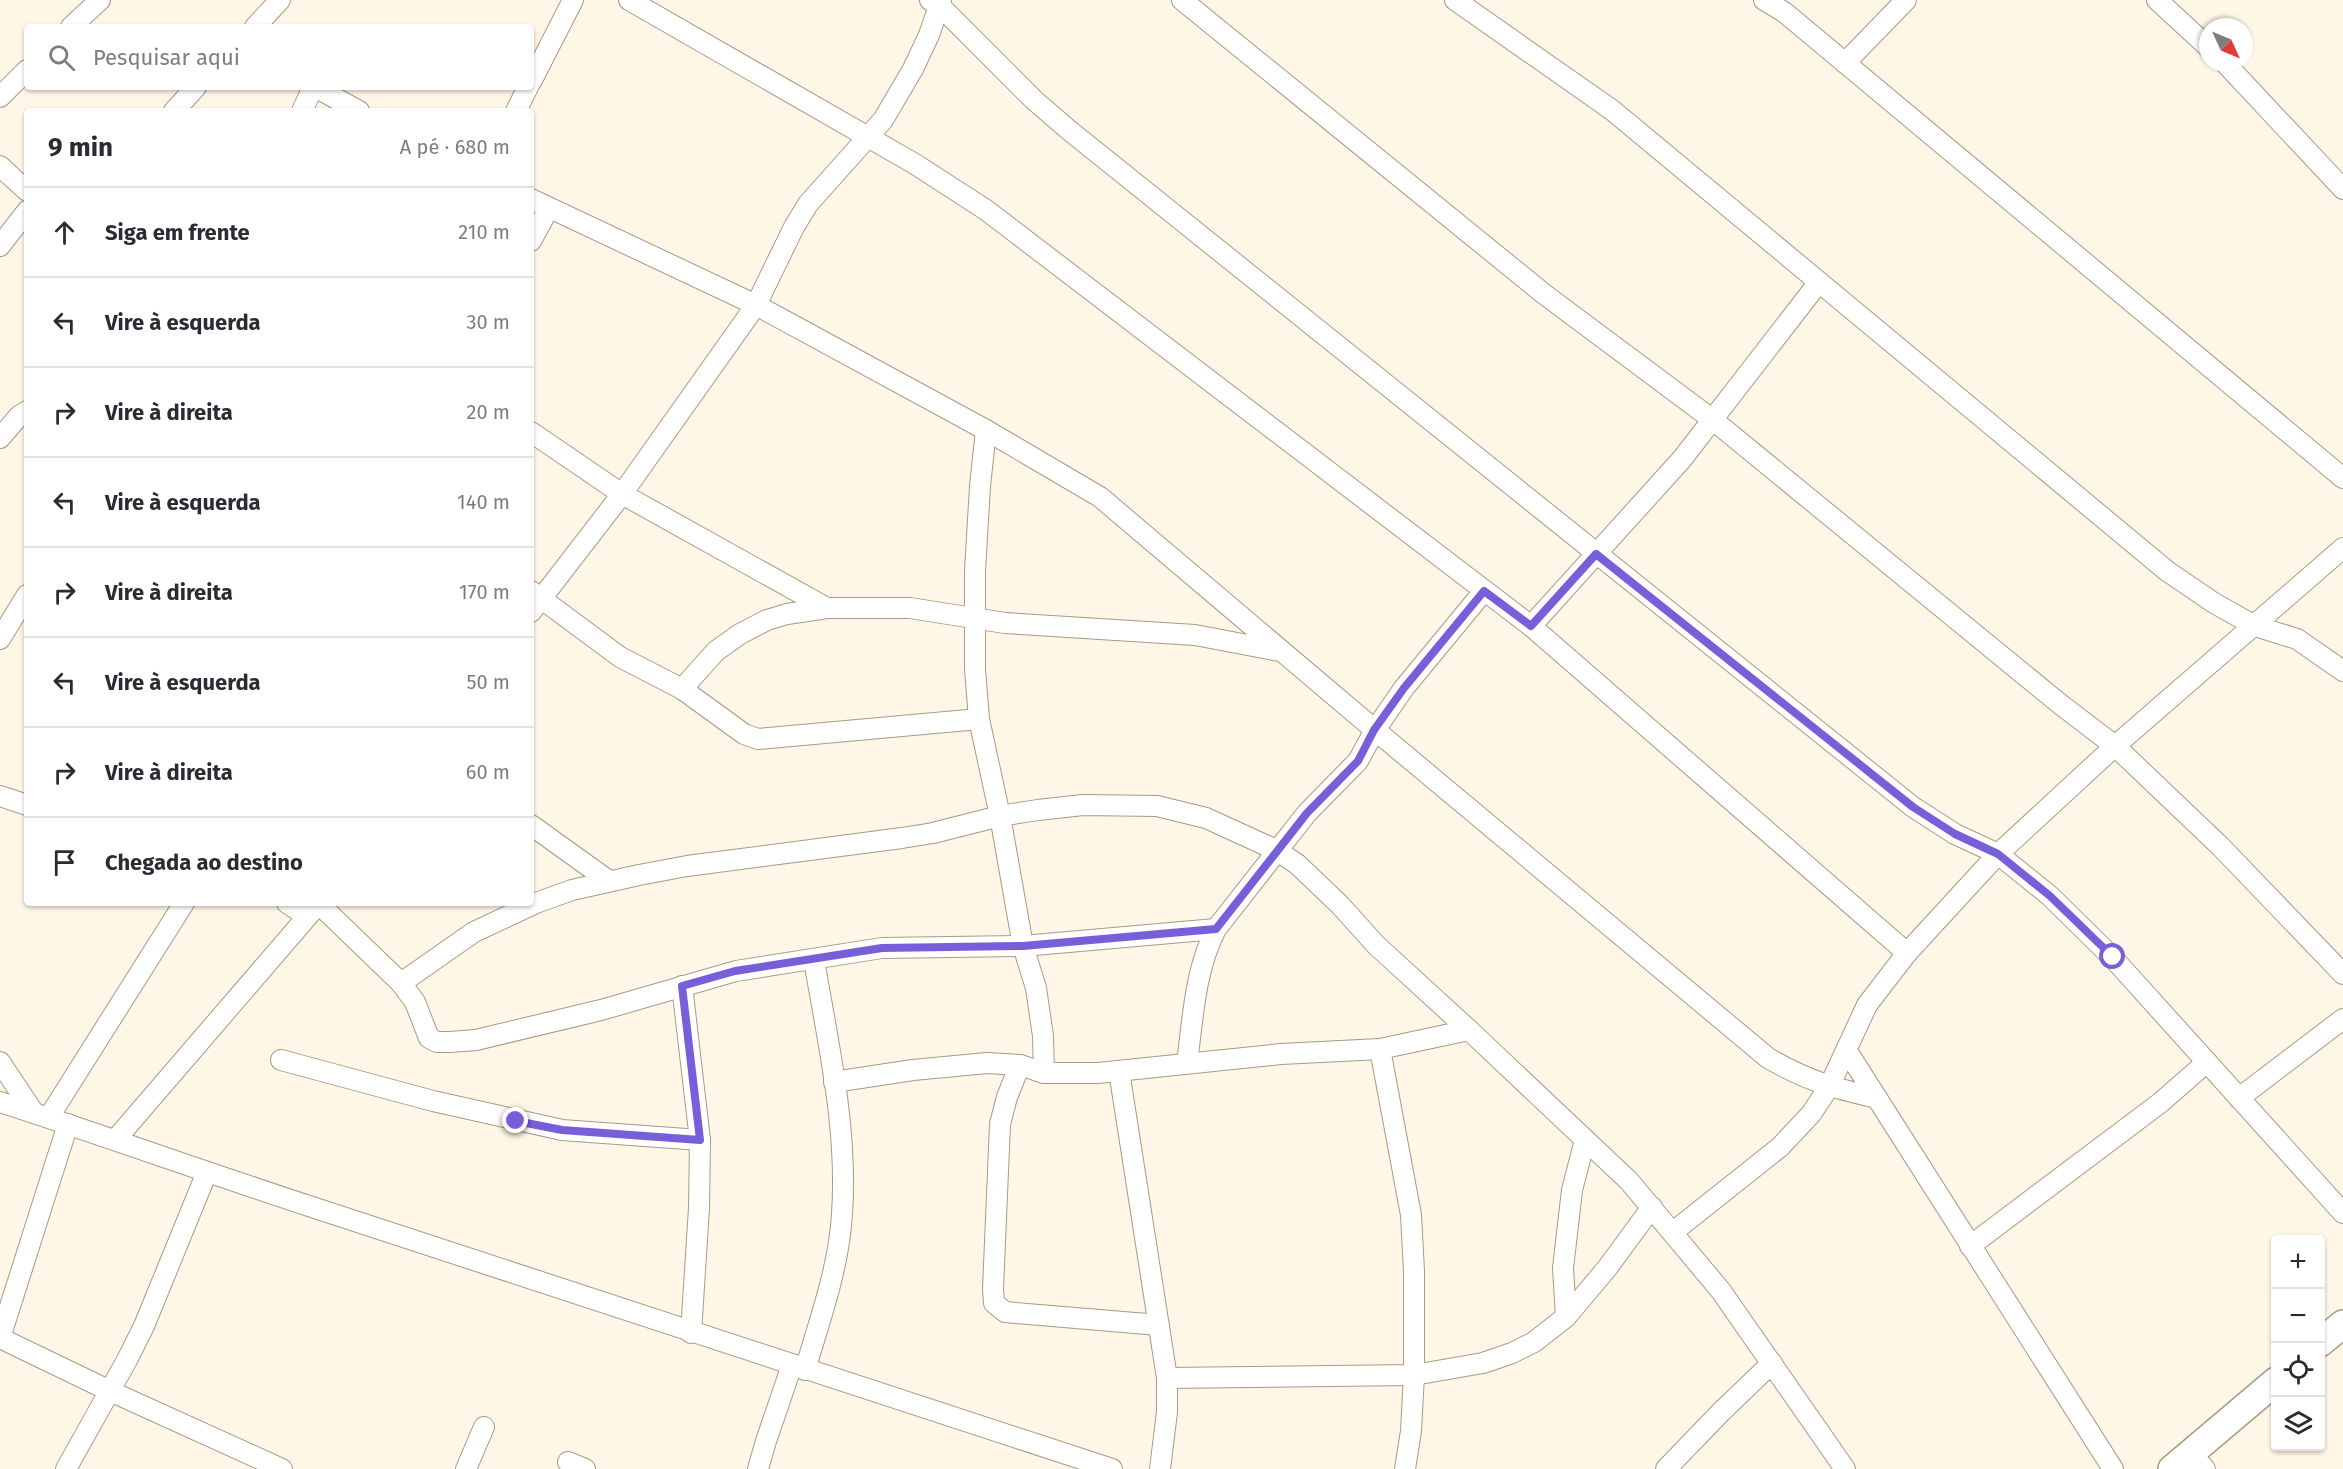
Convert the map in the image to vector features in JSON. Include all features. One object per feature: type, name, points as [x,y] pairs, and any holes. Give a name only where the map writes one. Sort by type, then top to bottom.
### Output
[{"type":"main road","points":[[2325,1339],[2343,1324]]},
{"type":"main road","points":[[2190,1464],[2271,1386]]},
{"type":"street","points":[[74,24],[100,0]]},
{"type":"street","points":[[258,24],[280,0]]},
{"type":"street","points":[[534,76],[573,0]]},
{"type":"street","points":[[629,0],[915,164],[986,210],[1531,626],[1907,953]]},
{"type":"street","points":[[1182,0],[1544,294],[1713,420],[2060,704],[2115,746],[2221,847],[2342,971]]},
{"type":"street","points":[[1455,0],[1612,110],[2167,571],[2214,603],[2255,626],[2297,639],[2343,671]]},
{"type":"street","points":[[1764,0],[1784,12],[2343,478]]},
{"type":"street","points":[[1845,63],[1906,0]]},
{"type":"street","points":[[2157,0],[2199,39]]},
{"type":"street","points":[[937,2],[930,35],[883,120],[808,204],[794,227],[756,305],[622,494],[534,601],[620,657],[682,689],[744,734],[758,740],[979,719]]},
{"type":"street","points":[[937,2],[1034,100],[1070,131],[1596,554],[1913,807],[1955,834],[1998,854],[2050,896],[2113,957],[2343,1213]]},
{"type":"street","points":[[2233,72],[2343,189]]},
{"type":"street","points":[[0,97],[24,73]]},
{"type":"street","points":[[177,108],[193,90]]},
{"type":"street","points":[[304,108],[312,90]]},
{"type":"street","points":[[320,90],[353,108]]},
{"type":"street","points":[[518,108],[526,90]]},
{"type":"street","points":[[0,166],[24,188]]},
{"type":"street","points":[[534,200],[756,305],[986,430],[1100,498],[1768,1058],[1800,1076],[1829,1087],[1877,1098]]},
{"type":"street","points":[[534,236],[549,208]]},
{"type":"street","points":[[0,246],[24,215]]},
{"type":"street","points":[[1531,626],[1682,459],[1819,282]]},
{"type":"street","points":[[0,438],[24,413]]},
{"type":"street","points":[[986,430],[976,550],[975,669],[979,719],[1000,816],[1023,946],[1036,988],[1043,1036],[1044,1073]]},
{"type":"street","points":[[534,434],[622,494],[827,608]]},
{"type":"street","points":[[1673,1232],[1780,1147],[1811,1114],[1829,1087],[1867,1005],[1907,953],[1998,854],[2115,746],[2343,548]]},
{"type":"street","points":[[1187,1063],[1198,977],[1208,945],[1216,929],[1307,813],[1358,761],[1374,730],[1442,639],[1484,591]]},
{"type":"street","points":[[0,638],[24,600]]},
{"type":"street","points":[[682,689],[716,651],[741,634],[788,614],[827,608],[910,608],[1005,623],[1195,635],[1282,651]]},
{"type":"street","points":[[0,796],[24,804]]},
{"type":"street","points":[[534,904],[609,881],[687,866],[902,838],[933,833],[1000,816],[1083,805],[1158,806],[1206,818],[1276,850],[1297,864],[1340,905],[1376,945],[1470,1030],[1629,1181],[1721,1291],[1845,1469]]},
{"type":"street","points":[[534,827],[609,881]]},
{"type":"street","points":[[41,1115],[181,906]]},
{"type":"street","points":[[401,983],[474,932],[530,906]]},
{"type":"street","points":[[116,1139],[315,908],[401,983],[415,1002],[429,1038],[450,1042],[496,1035],[600,1010],[735,971],[882,948],[1023,946],[1216,929]]},
{"type":"street","points":[[758,1469],[766,1441],[799,1367],[836,1259],[842,1216],[843,1176],[834,1082],[814,960]]},
{"type":"street","points":[[682,986],[700,1140],[699,1208],[691,1333]]},
{"type":"street","points":[[2239,1098],[2343,1019]]},
{"type":"street","points":[[834,1082],[913,1070],[976,1064],[1020,1065],[1044,1073],[1071,1075],[1281,1054],[1380,1049],[1470,1030]]},
{"type":"street","points":[[1380,1049],[1411,1215],[1414,1272],[1414,1375],[1411,1431],[1405,1469]]},
{"type":"street","points":[[1847,1051],[2112,1469]]},
{"type":"street","points":[[281,1060],[433,1101],[562,1130],[700,1140]]},
{"type":"street","points":[[0,1062],[41,1115]]},
{"type":"street","points":[[1970,1246],[2160,1103],[2206,1062]]},
{"type":"street","points":[[1020,1065],[1000,1124],[993,1289],[996,1306],[1005,1312],[1159,1325]]},
{"type":"street","points":[[1119,1071],[1167,1377],[1167,1412],[1160,1469]]},
{"type":"street","points":[[0,1102],[691,1333],[1112,1469]]},
{"type":"street","points":[[68,1124],[0,1338],[282,1469]]},
{"type":"street","points":[[1566,1317],[1563,1268],[1572,1190],[1585,1140]]},
{"type":"street","points":[[66,1469],[144,1326],[207,1172]]},
{"type":"street","points":[[1167,1377],[1414,1375],[1483,1363],[1512,1353],[1534,1342],[1566,1317],[1608,1267],[1652,1207]]},
{"type":"street","points":[[1666,1469],[1772,1364]]},
{"type":"street","points":[[466,1469],[484,1427]]},
{"type":"route","points":[[516,1121],[562,1130],[700,1140],[682,986],[735,971],[882,948],[1023,946],[1216,929],[1307,813],[1346,776],[1358,761],[1374,730],[1404,688],[1442,639],[1484,591],[1531,626],[1596,554],[1913,807],[1955,834],[1998,854],[2050,896],[2113,957]]}]
